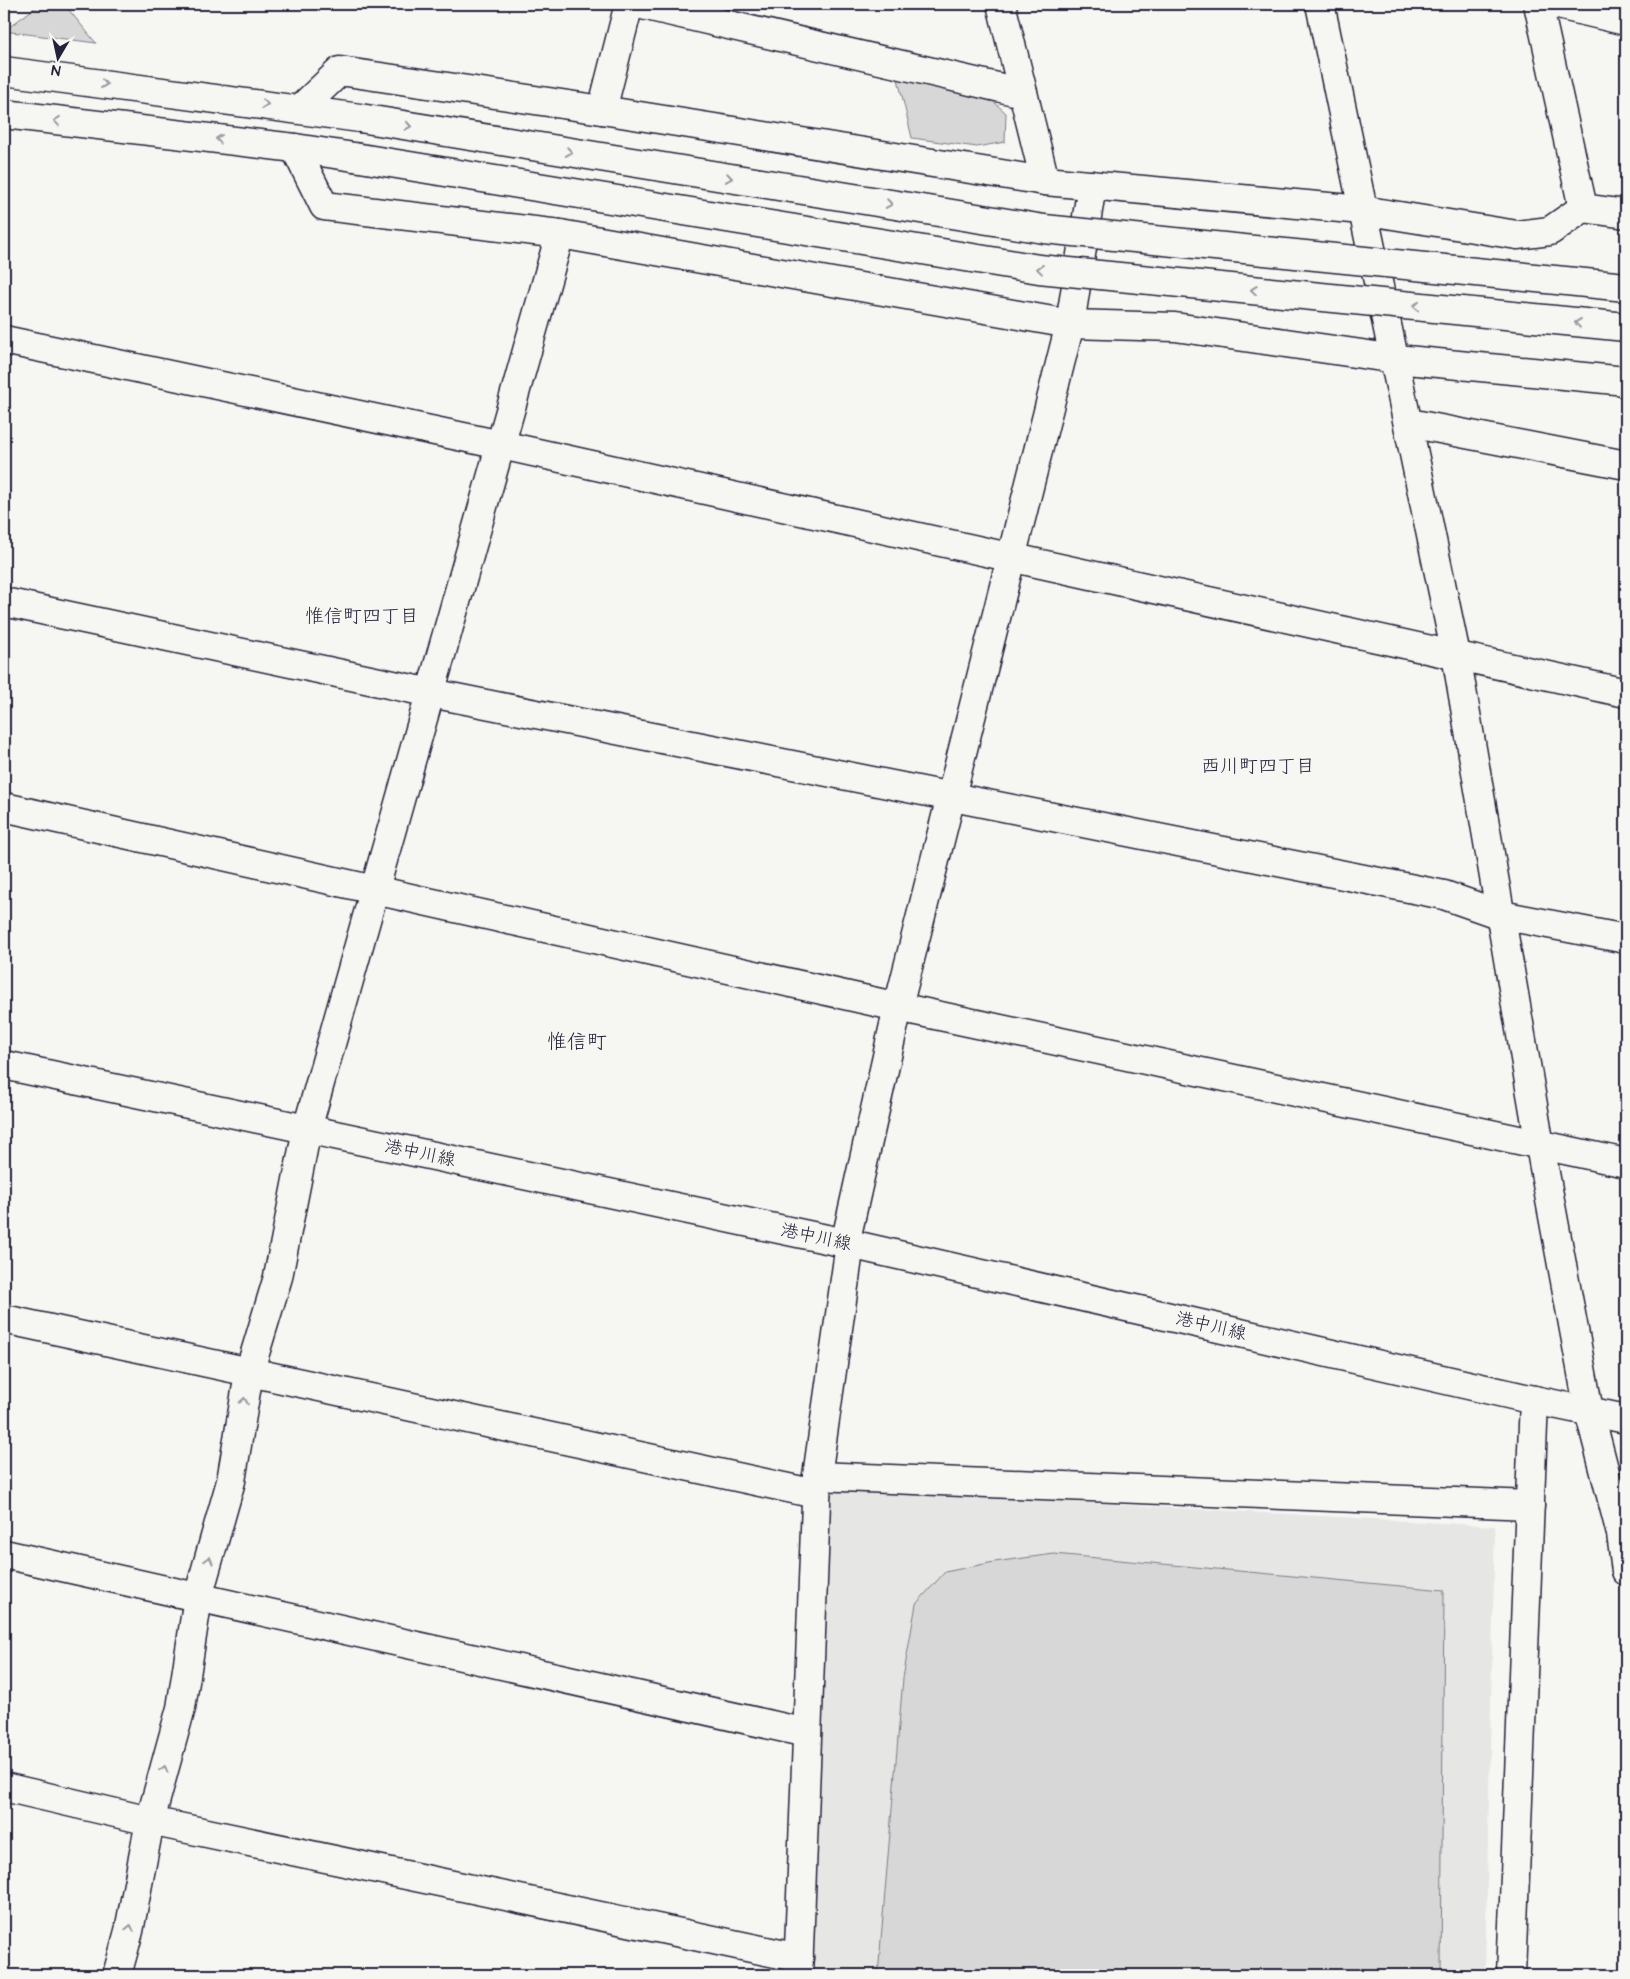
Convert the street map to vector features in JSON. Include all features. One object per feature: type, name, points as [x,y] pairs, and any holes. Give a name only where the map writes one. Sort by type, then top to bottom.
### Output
[{"type":"street","points":[[602,110],[629,4]]},
{"type":"street","points":[[638,4],[1023,93]]},
{"type":"street","points":[[1001,4],[1045,180]]},
{"type":"street","points":[[1320,4],[1362,210],[1396,359],[1456,655],[1540,1146],[1589,1411],[1621,1534],[1626,1571]]},
{"type":"street","points":[[1538,4],[1583,208]]},
{"type":"street","points":[[1554,4],[1626,21]]},
{"type":"street","points":[[4,71],[300,108],[1044,229],[1626,287]]},
{"type":"street","points":[[300,108],[340,71],[1045,180],[1362,210],[1517,235],[1550,231],[1583,208],[1626,214]]},
{"type":"street","points":[[4,114],[295,148],[1039,269],[1626,327]]},
{"type":"street","points":[[295,148],[324,206],[560,234],[1070,324],[1175,327],[1396,359],[1626,382]]},
{"type":"street","points":[[4,1787],[799,1966],[816,1485],[848,1244],[898,1007],[1070,324],[1092,185]]},
{"type":"street","points":[[117,1975],[129,1931],[150,1820],[181,1708],[198,1597],[232,1481],[249,1373],[278,1277],[306,1129],[376,891],[560,234]]},
{"type":"street","points":[[4,340],[501,445],[1626,692]]},
{"type":"street","points":[[1409,423],[1626,465]]},
{"type":"street","points":[[4,602],[431,692],[1444,895],[1500,915],[1626,939]]},
{"type":"street","points":[[4,807],[898,1007],[1626,1163]]},
{"type":"street","name":"港中川線","points":[[4,1065],[848,1244],[1534,1400],[1626,1418]]},
{"type":"street","points":[[4,1319],[249,1373],[816,1485],[1530,1505]]},
{"type":"street","points":[[1511,1975],[1534,1400]]},
{"type":"street","points":[[4,1554],[807,1733]]},
{"type":"shaded area","points":[[40,4],[64,4],[96,43],[4,31]]},
{"type":"shaded area","points":[[898,79],[994,102],[1006,113],[1005,142],[977,147],[912,138]]},
{"type":"shaded area","points":[[827,1488],[1495,1526],[1485,1975],[811,1975]]},
{"type":"shaded area","points":[[1054,1554],[1444,1590],[1441,1975],[878,1975],[903,1678],[916,1604],[945,1572],[994,1562]]},
{"type":"district","name":"惟信町四丁目","points":[[362,616]]},
{"type":"district","name":"西川町四丁目","points":[[1258,766]]},
{"type":"district","name":"惟信町","points":[[577,1042]]}]
